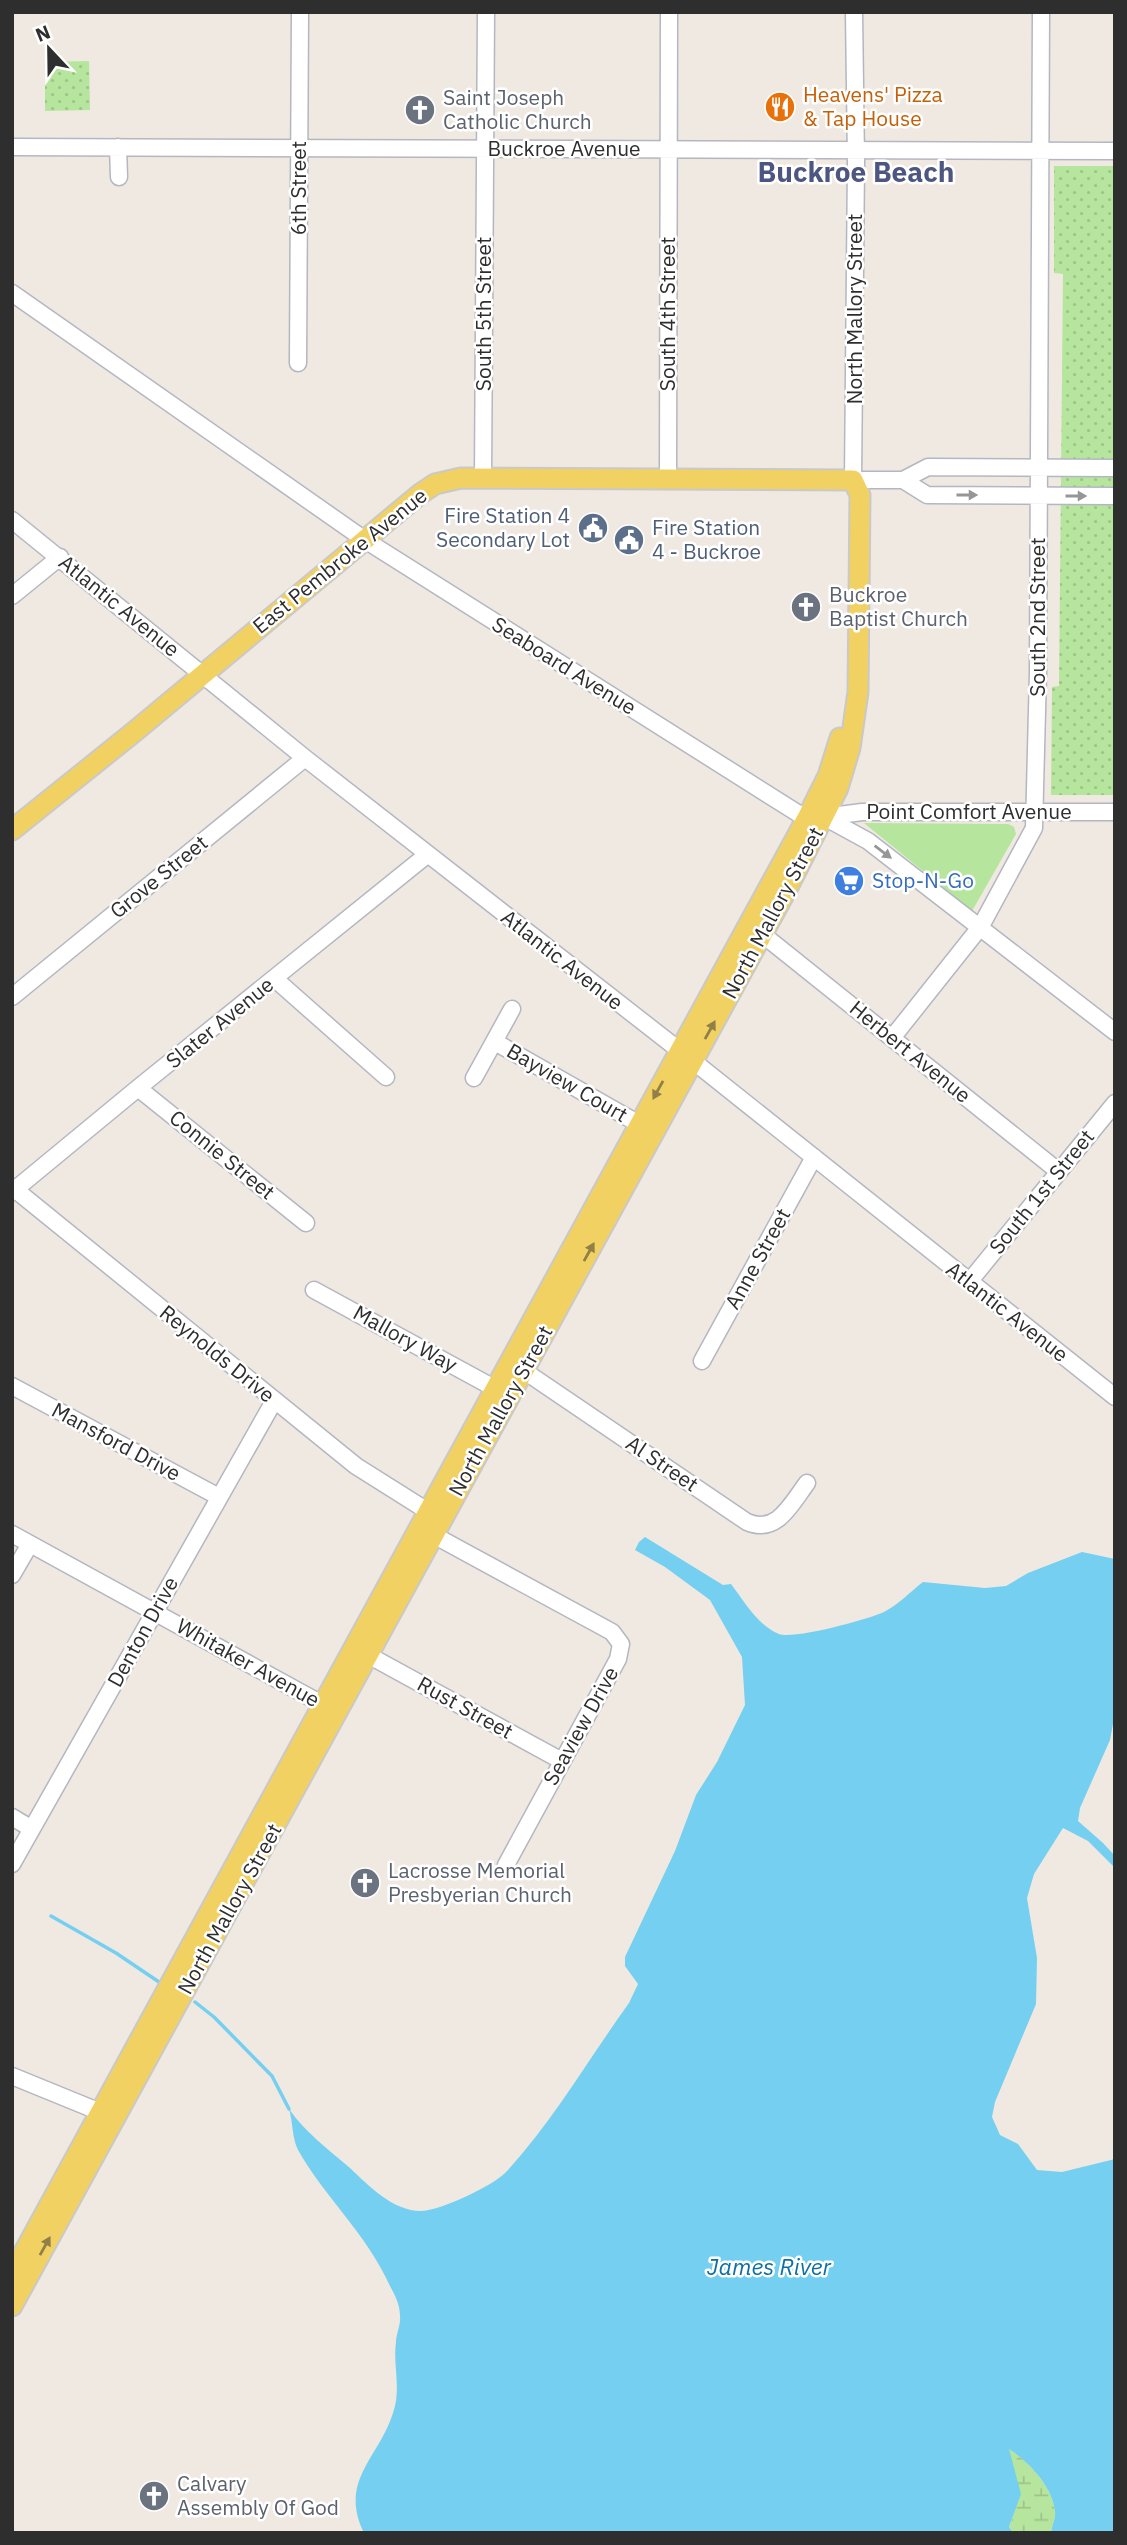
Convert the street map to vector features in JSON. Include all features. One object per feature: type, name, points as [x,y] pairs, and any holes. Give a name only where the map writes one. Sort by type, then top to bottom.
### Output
[{"type":"main road","name":"East Pembroke Avenue","points":[[12,830],[435,484],[452,479],[853,480]]},
{"type":"main road","name":"North Mallory Street","points":[[12,2306],[108,2115],[330,1708],[496,1389],[518,1366],[639,1124],[686,1056],[762,934],[816,816],[835,758],[846,699],[848,495],[853,480]]},
{"type":"main road","name":"North Mallory Street","points":[[330,1708],[368,1655],[427,1525],[518,1366],[816,816]]},
{"type":"main road","name":"North Mallory Street","points":[[12,2274],[108,2115]]},
{"type":"street","name":"6th Street","points":[[298,363],[300,12]]},
{"type":"street","name":"South 5th Street","points":[[483,479],[486,12]]},
{"type":"street","name":"South 4th Street","points":[[668,479],[669,12]]},
{"type":"street","name":"North Mallory Street","points":[[853,480],[854,12]]},
{"type":"street","name":"South 2nd Street","points":[[892,1038],[981,926],[1034,828],[1041,12]]},
{"type":"street","name":"Buckroe Avenue","points":[[12,147],[1115,151]]},
{"type":"street","points":[[118,147],[119,177]]},
{"type":"street","name":"Seaboard Avenue","points":[[12,293],[365,540],[792,809],[816,816],[869,841],[1115,1032]]},
{"type":"street","name":"East Pembroke Avenue","points":[[853,480],[903,480],[928,467],[1115,468]]},
{"type":"street","name":"East Pembroke Avenue","points":[[903,480],[927,495],[1115,496]]},
{"type":"street","name":"Atlantic Avenue","points":[[12,520],[305,758],[1115,1397]]},
{"type":"street","points":[[12,596],[60,557]]},
{"type":"street","name":"Grove Street","points":[[12,997],[305,758]]},
{"type":"street","name":"Point Comfort Avenue","points":[[816,816],[862,812],[1115,812]]},
{"type":"street","name":"Slater Avenue","points":[[13,1190],[428,854]]},
{"type":"street","name":"Herbert Avenue","points":[[762,934],[1058,1171]]},
{"type":"street","points":[[275,979],[386,1077]]},
{"type":"street","name":"Bayview Court","points":[[474,1078],[512,1009]]},
{"type":"street","name":"Bayview Court","points":[[495,1042],[639,1124]]},
{"type":"street","name":"Connie Street","points":[[138,1088],[306,1223]]},
{"type":"street","name":"South 1st Street","points":[[969,1282],[1115,1103]]},
{"type":"street","name":"Anne Street","points":[[702,1361],[814,1157]]},
{"type":"street","name":"Reynolds Drive","points":[[13,1190],[427,1525]]},
{"type":"street","name":"Mallory Way","points":[[314,1290],[496,1389]]},
{"type":"street","name":"Al Street","points":[[518,1366],[747,1522],[766,1526],[776,1521],[807,1483]]},
{"type":"street","name":"Mansford Drive","points":[[12,1386],[219,1497]]},
{"type":"street","name":"Denton Drive","points":[[12,1864],[274,1401]]},
{"type":"street","name":"Seaview Drive","points":[[427,1525],[612,1632],[621,1644],[618,1659],[506,1865]]},
{"type":"street","name":"Whitaker Avenue","points":[[12,1534],[330,1708]]},
{"type":"street","points":[[12,1575],[30,1544]]},
{"type":"street","name":"Rust Street","points":[[368,1655],[562,1761]]},
{"type":"street","points":[[12,1817],[32,1829]]},
{"type":"street","points":[[12,2076],[108,2115]]},
{"type":"green space","points":[[89,61],[90,110],[45,111],[45,62]]},
{"type":"green space","points":[[1054,166],[1115,166],[1115,795],[1051,795],[1052,687],[1059,686],[1063,274],[1054,273]]},
{"type":"green space","points":[[864,823],[1008,824],[1014,827],[1016,834],[972,911]]},
{"type":"green space","points":[[1008,2448],[1031,2467],[1049,2492],[1055,2513],[1051,2533],[1013,2533],[1009,2527],[1015,2488]]},
{"type":"water","name":"James River","points":[[645,1537],[723,1585],[731,1584],[764,1625],[779,1634],[787,1635],[831,1628],[884,1612],[923,1582],[985,1588],[1006,1586],[1028,1573],[1082,1552],[1115,1559],[1115,1713],[1110,1740],[1080,1808],[1078,1821],[1115,1856],[1115,1868],[1088,1841],[1063,1828],[1034,1874],[1027,1898],[1037,1958],[1036,2004],[995,2102],[992,2117],[1000,2135],[1018,2144],[1037,2170],[1062,2172],[1115,2159],[1115,2533],[1051,2533],[1055,2513],[1049,2493],[1032,2468],[1009,2449],[1021,2494],[1009,2527],[1013,2533],[364,2533],[357,2514],[356,2497],[365,2468],[389,2424],[395,2406],[395,2350],[399,2308],[394,2293],[369,2249],[298,2150],[289,2109],[318,2140],[373,2190],[391,2202],[421,2211],[441,2207],[480,2190],[507,2171],[556,2110],[629,2003],[638,1984],[625,1966],[625,1957],[675,1851],[696,1795],[717,1762],[745,1705],[742,1657],[710,1600],[665,1567],[635,1550]]},
{"type":"waterway","points":[[51,1916],[116,1953],[159,1982]]},
{"type":"waterway","points":[[195,2002],[214,2017],[272,2076],[289,2109]]},
{"type":"place","name":"Heavens' Pizza & Tap House","points":[[780,107]]},
{"type":"place","name":"Saint Joseph Catholic Church","points":[[420,110]]},
{"type":"place","name":"Fire Station 4 Secondary Lot","points":[[593,528]]},
{"type":"place","name":"Fire Station 4 - Buckroe","points":[[629,540]]},
{"type":"place","name":"Buckroe Baptist Church","points":[[806,607]]},
{"type":"place","name":"Stop-N-Go","points":[[849,881]]},
{"type":"place","name":"Lacrosse Memorial Presbyerian Church","points":[[365,1883]]},
{"type":"place","name":"Calvary Assembly Of God","points":[[154,2496]]},
{"type":"district","name":"Buckroe Beach","points":[[856,172]]}]
